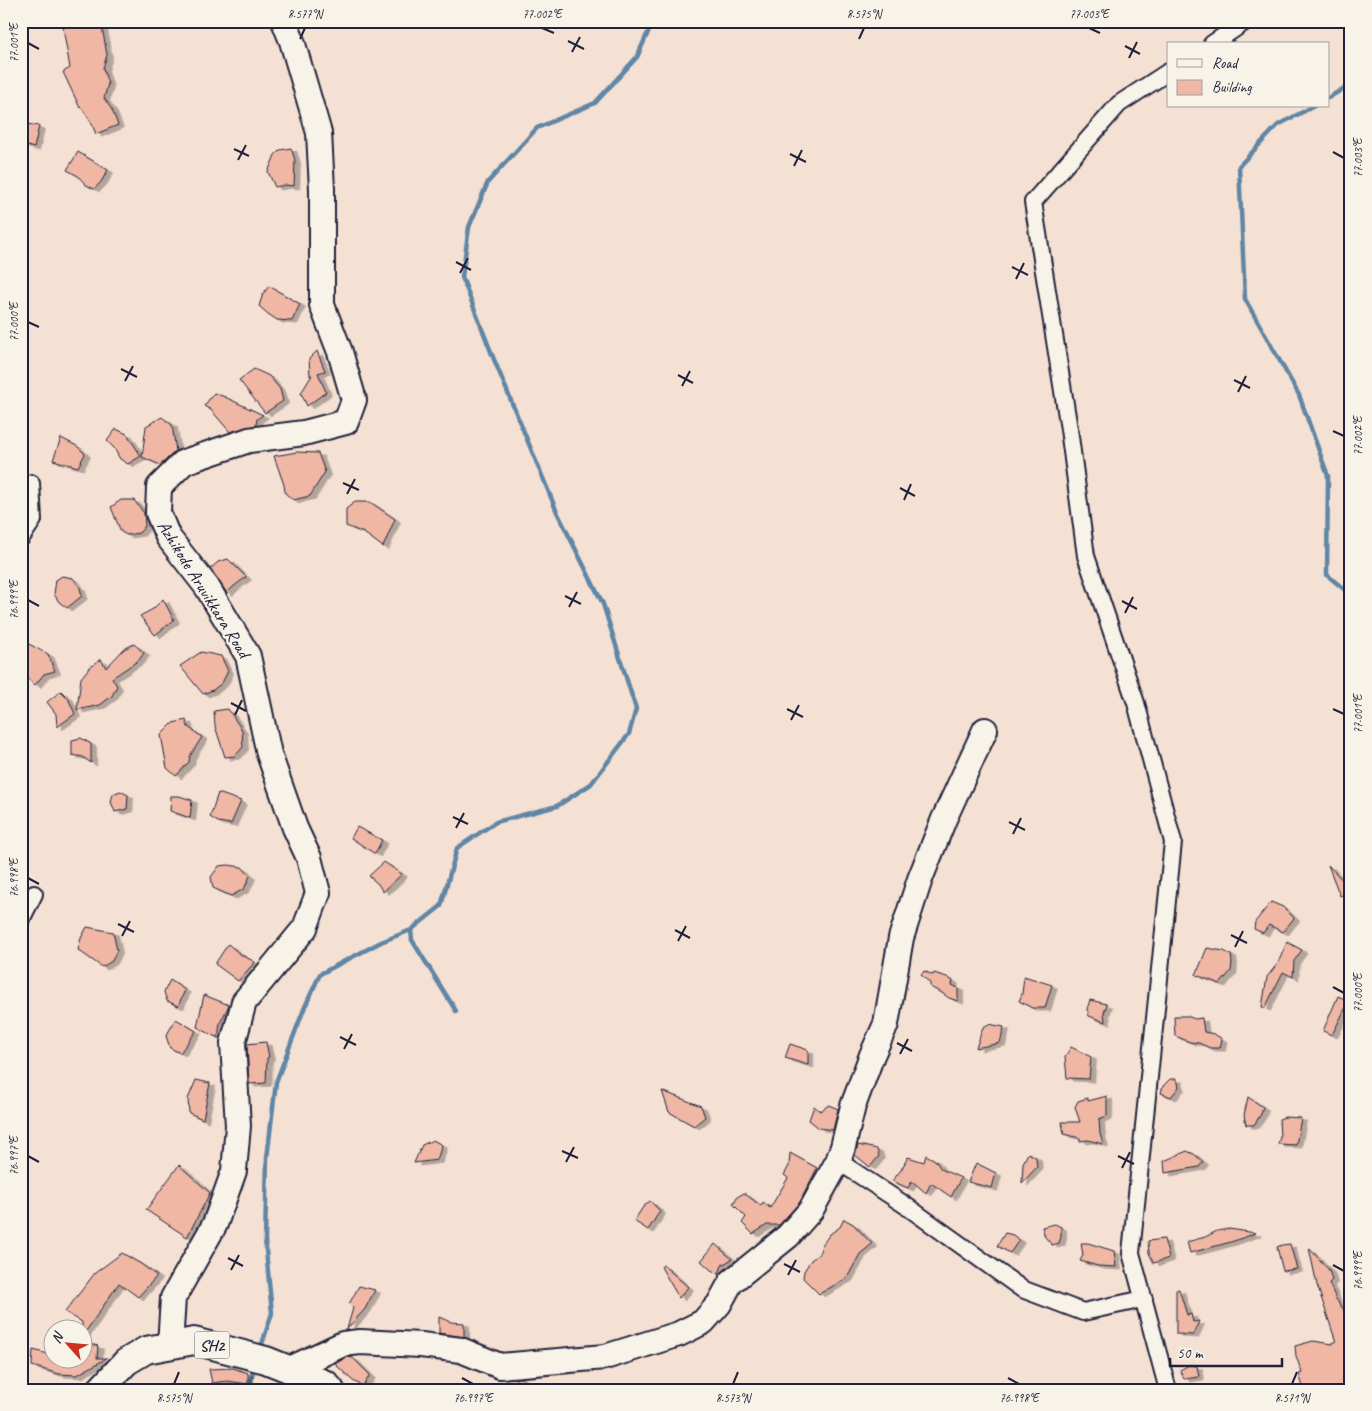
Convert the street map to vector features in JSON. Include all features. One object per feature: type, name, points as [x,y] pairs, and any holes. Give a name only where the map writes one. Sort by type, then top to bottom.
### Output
[{"type":"main road","name":"SH2","points":[[100,1390],[126,1362],[146,1350],[194,1340],[266,1360],[326,1384],[331,1390]]},
{"type":"street","name":"Azhikode Aruvikkara Road","points":[[170,1344],[173,1298],[215,1224],[234,1171],[238,1126],[234,1043],[244,1002],[306,928],[318,893],[309,858],[295,828],[269,754],[248,656],[208,587],[168,537],[158,513],[160,487],[184,462],[249,440],[304,433],[346,422],[354,400],[340,352],[322,305],[322,209],[319,133],[292,41],[284,21]]},
{"type":"street","points":[[1215,42],[1246,21]]},
{"type":"street","points":[[1167,73],[1119,104],[1034,202],[1069,429],[1086,556],[1136,703],[1173,842],[1131,1253],[1168,1390]]},
{"type":"street","points":[[21,538],[32,520],[31,483]]},
{"type":"street","points":[[290,1369],[344,1344],[360,1342],[421,1345],[461,1350],[500,1366],[605,1357],[679,1334],[703,1322],[719,1304],[731,1282],[788,1236],[811,1210],[838,1161],[854,1106],[872,1055],[886,1024],[901,938],[920,879],[944,819],[985,730]]},
{"type":"street","points":[[21,920],[34,894]]},
{"type":"street","points":[[838,1161],[905,1205],[1022,1289],[1083,1312],[1144,1299]]},
{"type":"building","points":[[76,21],[101,21],[107,55],[103,68],[108,84],[104,98],[112,110],[118,125],[96,134],[91,122],[80,108],[63,72],[70,68],[63,28]]},
{"type":"building","points":[[21,123],[39,126],[34,148],[21,144]]},
{"type":"building","points":[[291,148],[295,160],[294,186],[275,187],[268,172],[275,155],[280,150]]},
{"type":"building","points":[[78,152],[108,170],[94,189],[67,170]]},
{"type":"building","points":[[269,286],[300,304],[292,321],[277,320],[259,306],[263,294]]},
{"type":"building","points":[[317,351],[325,371],[318,373],[326,392],[307,406],[301,393],[312,375],[310,376],[309,359]]},
{"type":"building","points":[[254,369],[269,376],[280,389],[283,401],[265,413],[239,380]]},
{"type":"building","points":[[214,393],[263,415],[257,419],[256,425],[230,432],[211,410],[204,406]]},
{"type":"building","points":[[162,417],[172,425],[176,451],[160,465],[142,457],[146,426]]},
{"type":"building","points":[[116,429],[127,434],[141,456],[128,464],[120,459],[114,448],[107,441]]},
{"type":"building","points":[[61,438],[77,446],[85,454],[78,467],[53,460]]},
{"type":"building","points":[[297,452],[318,453],[325,472],[310,496],[293,500],[285,493],[274,456]]},
{"type":"building","points":[[121,500],[134,500],[144,513],[145,526],[139,533],[127,535],[121,532],[111,507]]},
{"type":"building","points":[[355,502],[370,502],[395,519],[383,547],[364,533],[346,526],[346,509]]},
{"type":"building","points":[[228,559],[246,577],[227,593],[210,569],[218,562]]},
{"type":"building","points":[[62,576],[73,578],[80,588],[82,596],[67,608],[59,602],[54,594],[56,580]]},
{"type":"building","points":[[163,599],[174,620],[155,635],[140,616],[153,609]]},
{"type":"building","points":[[21,640],[48,654],[55,671],[44,674],[35,685],[26,677],[21,667]]},
{"type":"building","points":[[134,644],[144,653],[139,660],[112,678],[117,686],[112,696],[100,705],[77,710],[81,678],[89,668],[101,659],[106,668],[124,649]]},
{"type":"building","points":[[201,652],[221,656],[228,671],[222,683],[213,690],[203,694],[180,666]]},
{"type":"building","points":[[61,691],[68,698],[75,714],[57,727],[56,714],[47,702]]},
{"type":"building","points":[[228,709],[242,730],[243,747],[235,756],[225,757],[215,726],[214,711]]},
{"type":"building","points":[[186,720],[188,727],[202,737],[190,756],[189,762],[176,776],[167,768],[161,735],[173,723]]},
{"type":"building","points":[[81,738],[91,744],[91,763],[83,757],[72,755],[72,740]]},
{"type":"building","points":[[120,791],[128,795],[127,809],[115,812],[111,802],[113,794]]},
{"type":"building","points":[[218,793],[241,801],[231,824],[218,822],[210,817]]},
{"type":"building","points":[[171,796],[192,800],[190,818],[170,811]]},
{"type":"building","points":[[357,827],[382,840],[375,854],[351,838]]},
{"type":"building","points":[[384,862],[402,874],[383,892],[378,884],[369,876]]},
{"type":"building","points":[[1328,865],[1351,889],[1351,892],[1340,896]]},
{"type":"building","points":[[219,866],[242,867],[250,876],[244,889],[231,896],[213,888],[211,877]]},
{"type":"building","points":[[1271,902],[1283,907],[1294,918],[1283,932],[1269,925],[1263,933],[1254,929],[1255,922]]},
{"type":"building","points":[[87,927],[113,932],[117,950],[112,961],[102,967],[78,950],[81,938]]},
{"type":"building","points":[[1287,942],[1302,950],[1294,961],[1293,977],[1283,972],[1265,1008],[1262,1007],[1267,977],[1278,963]]},
{"type":"building","points":[[228,944],[240,954],[255,962],[238,981],[215,964]]},
{"type":"building","points":[[1207,948],[1224,951],[1231,955],[1231,971],[1220,984],[1196,975]]},
{"type":"building","points":[[924,971],[933,975],[934,973],[947,977],[953,981],[952,985],[958,988],[958,1001],[930,987],[930,983],[921,975]]},
{"type":"building","points":[[1024,976],[1052,985],[1045,1008],[1032,1008],[1019,1001],[1022,994]]},
{"type":"building","points":[[170,980],[185,990],[178,1006],[167,1001],[164,992]]},
{"type":"building","points":[[204,995],[229,1005],[220,1023],[218,1038],[197,1027]]},
{"type":"building","points":[[1338,996],[1349,1001],[1332,1035],[1323,1031]]},
{"type":"building","points":[[1090,1000],[1107,1004],[1104,1013],[1105,1022],[1089,1016],[1087,1009]]},
{"type":"building","points":[[1174,1016],[1202,1018],[1204,1032],[1214,1034],[1222,1039],[1220,1048],[1210,1048],[1175,1036]]},
{"type":"building","points":[[176,1019],[196,1031],[180,1053],[170,1048],[166,1036]]},
{"type":"building","points":[[989,1024],[1004,1027],[1000,1043],[976,1048],[983,1027]]},
{"type":"building","points":[[266,1042],[269,1057],[267,1058],[266,1083],[249,1084],[247,1044]]},
{"type":"building","points":[[790,1044],[808,1050],[808,1065],[785,1058]]},
{"type":"building","points":[[1071,1047],[1091,1057],[1089,1079],[1067,1078],[1065,1057]]},
{"type":"building","points":[[1170,1079],[1177,1079],[1179,1087],[1171,1097],[1161,1093],[1163,1086]]},
{"type":"building","points":[[196,1080],[210,1083],[203,1119],[189,1113],[188,1099]]},
{"type":"building","points":[[662,1091],[701,1106],[705,1117],[694,1126],[669,1112]]},
{"type":"building","points":[[1107,1096],[1107,1116],[1099,1119],[1103,1144],[1088,1140],[1080,1141],[1080,1138],[1064,1134],[1062,1122],[1080,1122],[1075,1107],[1078,1101],[1088,1098],[1088,1101]]},
{"type":"building","points":[[1248,1097],[1263,1107],[1254,1125],[1246,1125],[1244,1115]]},
{"type":"building","points":[[829,1105],[838,1109],[833,1130],[819,1128],[809,1120],[814,1106],[820,1111]]},
{"type":"building","points":[[1285,1117],[1301,1118],[1296,1145],[1278,1144],[1280,1137],[1279,1119]]},
{"type":"building","points":[[433,1140],[442,1145],[437,1160],[414,1163],[422,1145]]},
{"type":"building","points":[[858,1145],[877,1149],[879,1156],[870,1167],[855,1155]]},
{"type":"building","points":[[1187,1151],[1203,1162],[1199,1167],[1165,1173],[1164,1161]]},
{"type":"building","points":[[790,1153],[817,1168],[800,1202],[779,1225],[767,1225],[753,1234],[742,1223],[746,1217],[733,1204],[737,1197],[744,1193],[761,1206],[763,1202],[770,1208],[788,1178],[784,1175],[789,1166]]},
{"type":"building","points":[[1028,1153],[1036,1157],[1037,1167],[1022,1183],[1023,1163]]},
{"type":"building","points":[[926,1155],[935,1160],[941,1169],[961,1178],[951,1197],[931,1183],[926,1193],[912,1181],[908,1188],[892,1181],[908,1157],[924,1162]]},
{"type":"building","points":[[976,1163],[996,1173],[992,1188],[968,1182]]},
{"type":"building","points":[[179,1165],[210,1193],[187,1237],[146,1210]]},
{"type":"building","points":[[650,1201],[660,1211],[648,1230],[634,1221],[643,1207]]},
{"type":"building","points":[[844,1219],[853,1224],[872,1244],[860,1254],[847,1278],[819,1294],[803,1278],[804,1271],[811,1260],[819,1254],[822,1245],[830,1234],[840,1227]]},
{"type":"building","points":[[1055,1224],[1061,1227],[1061,1237],[1059,1243],[1052,1245],[1045,1237],[1042,1227]]},
{"type":"building","points":[[1229,1229],[1256,1233],[1190,1253],[1187,1242],[1205,1237],[1217,1231]]},
{"type":"building","points":[[1005,1233],[1013,1235],[1019,1240],[1010,1253],[997,1246]]},
{"type":"building","points":[[1164,1239],[1169,1258],[1154,1263],[1149,1253],[1148,1241]]},
{"type":"building","points":[[1081,1243],[1088,1243],[1114,1251],[1116,1267],[1098,1266],[1080,1261],[1083,1255]]},
{"type":"building","points":[[715,1244],[732,1259],[722,1265],[719,1274],[701,1261]]},
{"type":"building","points":[[1290,1244],[1297,1269],[1283,1271],[1277,1247]]},
{"type":"building","points":[[1309,1248],[1329,1270],[1332,1280],[1329,1283],[1336,1299],[1351,1320],[1351,1390],[1304,1390],[1299,1374],[1302,1373],[1296,1356],[1295,1346],[1313,1341],[1333,1344],[1333,1342],[1336,1342],[1317,1285]]},
{"type":"building","points":[[122,1253],[157,1276],[138,1297],[119,1283],[92,1322],[92,1318],[75,1318],[65,1312],[95,1273]]},
{"type":"building","points":[[663,1265],[688,1287],[679,1298],[661,1267]]},
{"type":"building","points":[[359,1286],[375,1290],[365,1309],[347,1329],[353,1308],[349,1304]]},
{"type":"building","points":[[1179,1289],[1187,1315],[1191,1314],[1193,1322],[1199,1321],[1193,1335],[1176,1334],[1176,1290]]},
{"type":"building","points":[[439,1317],[451,1322],[464,1323],[464,1337],[439,1333]]},
{"type":"building","points":[[92,1344],[98,1346],[97,1358],[107,1358],[92,1366]]},
{"type":"building","points":[[33,1350],[42,1352],[42,1368],[89,1368],[77,1375],[59,1374],[32,1366]]},
{"type":"building","points":[[347,1357],[353,1358],[370,1375],[363,1386],[353,1381],[335,1364]]},
{"type":"building","points":[[1189,1365],[1197,1366],[1199,1377],[1184,1379],[1180,1370]]},
{"type":"building","points":[[233,1368],[248,1373],[248,1384],[227,1381],[212,1383],[209,1369]]},
{"type":"building","points":[[516,1378],[521,1378],[545,1390],[512,1390]]},
{"type":"waterway","points":[[411,930],[441,906],[457,848],[496,822],[557,806],[591,784],[629,734],[636,709],[603,604],[557,512],[462,277],[469,227],[488,182],[537,128],[595,103],[637,57],[653,21]]},
{"type":"waterway","points":[[1330,97],[1351,84]]},
{"type":"waterway","points":[[1310,108],[1278,125],[1239,166],[1245,299],[1299,395],[1328,476],[1327,575],[1351,595]]},
{"type":"waterway","points":[[262,1344],[272,1313],[265,1240],[267,1158],[276,1082],[304,1009],[320,974],[381,942],[411,930],[412,940],[456,1011]]},
{"type":"waterway","points":[[236,1390],[240,1387],[250,1386],[253,1371]]}]
